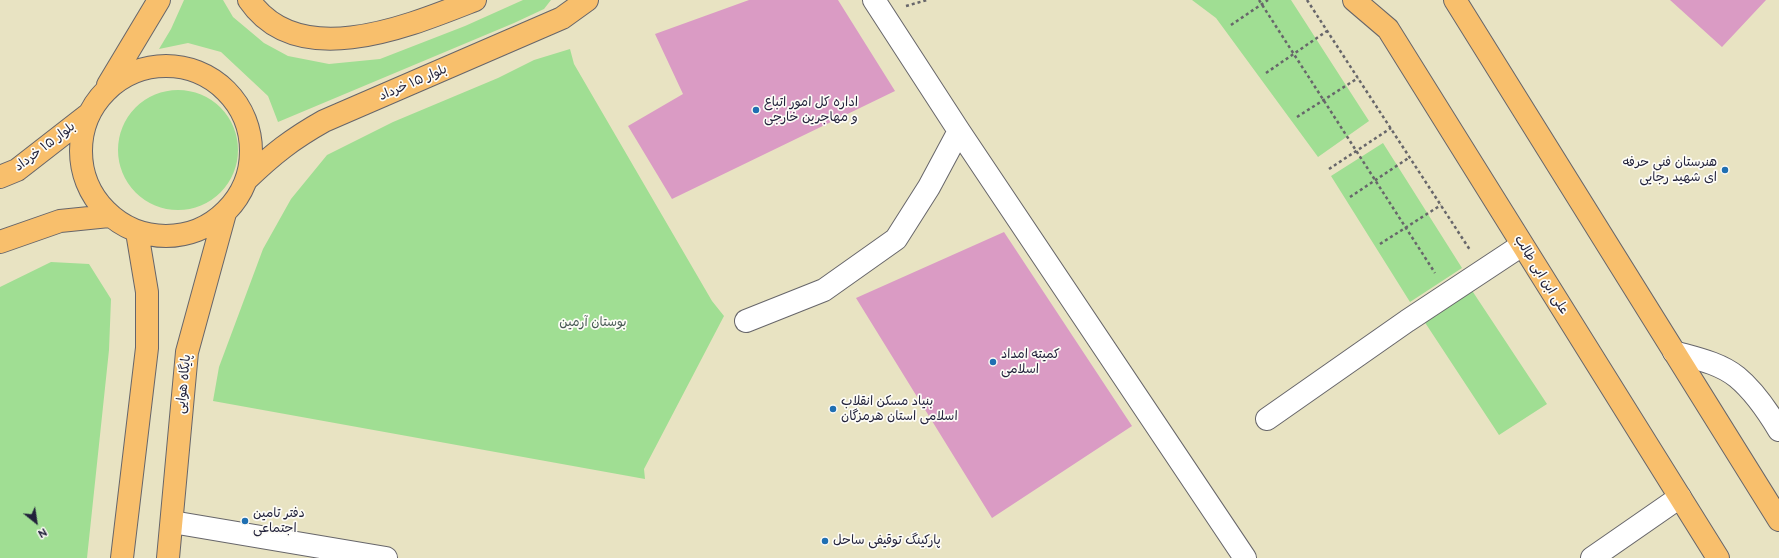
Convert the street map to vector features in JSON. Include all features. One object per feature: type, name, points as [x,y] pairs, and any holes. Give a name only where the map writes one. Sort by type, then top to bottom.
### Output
[{"type":"main road","points":[[106,90],[129,73],[157,66],[185,67],[212,78],[233,97],[247,122],[252,151],[247,179],[238,198],[224,213],[209,225],[192,232],[174,236],[155,236],[136,232],[109,216],[95,199],[85,178],[80,157],[82,135],[89,114],[106,90],[158,0]]},
{"type":"main road","points":[[249,0],[266,20],[281,28],[298,34],[328,38],[353,38],[379,34],[426,19],[475,0]]},
{"type":"main road","name":"بلوار ۱۵ خرداد","points":[[247,179],[275,152],[297,136],[324,121],[562,18],[587,0]]},
{"type":"main road","name":"علی ابن ابی طالب","points":[[1354,0],[1388,28],[1718,558]]},
{"type":"main road","points":[[1372,0],[1388,28]]},
{"type":"main road","points":[[1455,0],[1779,520]]},
{"type":"main road","name":"بلوار ۱۵ خرداد","points":[[0,177],[17,170],[89,114]]},
{"type":"main road","name":"پایگاه هوایی","points":[[168,558],[187,352],[224,213]]},
{"type":"main road","points":[[0,242],[60,221],[109,216]]},
{"type":"main road","points":[[122,558],[147,348],[147,292],[136,232]]},
{"type":"street","points":[[874,0],[959,131],[1245,558]]},
{"type":"street","points":[[746,321],[824,290],[896,239],[929,187],[959,131]]},
{"type":"street","points":[[1267,419],[1522,245]]},
{"type":"street","points":[[1674,352],[1709,362],[1736,376],[1764,405],[1779,430]]},
{"type":"street","points":[[1592,558],[1680,497]]},
{"type":"street","points":[[172,522],[386,558]]},
{"type":"path","points":[[1259,0],[1449,294]]},
{"type":"path","points":[[1232,25],[1268,0]]},
{"type":"path","points":[[1307,0],[1483,271]]},
{"type":"path","points":[[1266,73],[1327,31]]},
{"type":"path","points":[[1298,117],[1358,78]]},
{"type":"path","points":[[1329,169],[1391,128]]},
{"type":"path","points":[[1350,197],[1410,157]]},
{"type":"path","points":[[1380,244],[1441,205]]},
{"type":"green space","points":[[184,0],[223,0],[233,17],[264,43],[288,56],[329,64],[380,59],[465,26],[523,0],[551,0],[544,9],[514,23],[278,122],[268,96],[221,52],[188,43],[159,49],[171,29]]},
{"type":"green space","points":[[1192,0],[1291,0],[1369,121],[1318,157],[1216,18]]},
{"type":"green space","name":"بوستان آرمین","points":[[570,49],[574,64],[712,301],[724,316],[644,469],[645,479],[213,401],[219,367],[263,249],[291,199],[327,155],[393,122],[498,78],[534,60]]},
{"type":"green space","points":[[178,90],[201,95],[211,100],[220,108],[228,117],[233,127],[238,150],[233,173],[228,183],[220,192],[211,200],[201,205],[178,210],[155,205],[145,200],[136,192],[128,183],[123,173],[118,150],[123,127],[128,117],[136,108],[145,100],[155,95]]},
{"type":"green space","points":[[1383,143],[1462,268],[1410,302],[1331,176]]},
{"type":"green space","points":[[51,262],[89,264],[111,299],[109,350],[87,558],[0,558],[0,287]]},
{"type":"green space","points":[[1471,289],[1547,404],[1499,435],[1424,321]]},
{"type":"building","name":"اداره کل امور اتباع و مهاجرین خارجی","points":[[749,0],[838,0],[895,91],[672,199],[628,126],[683,94],[655,34]]},
{"type":"building","points":[[1670,0],[1766,0],[1722,47]]},
{"type":"building","name":"کمیته امداد اسلامی","points":[[1004,232],[1132,426],[992,518],[856,298]]},
{"type":"place","name":"اداره کل امور اتباع و مهاجرین خارجی","points":[[756,110]]},
{"type":"place","name":"هنرستان فنی حرفه ای شهید رجایی","points":[[1725,170]]},
{"type":"place","name":"کمیته امداد اسلامی","points":[[993,362]]},
{"type":"place","name":"بنیاد مسکن انقلاب اسلامی استان هرمزگان","points":[[833,409]]},
{"type":"place","name":"دفتر تامین اجتماعی","points":[[245,521]]},
{"type":"place","name":"پارکینگ توقیفی ساحل","points":[[825,541]]}]
